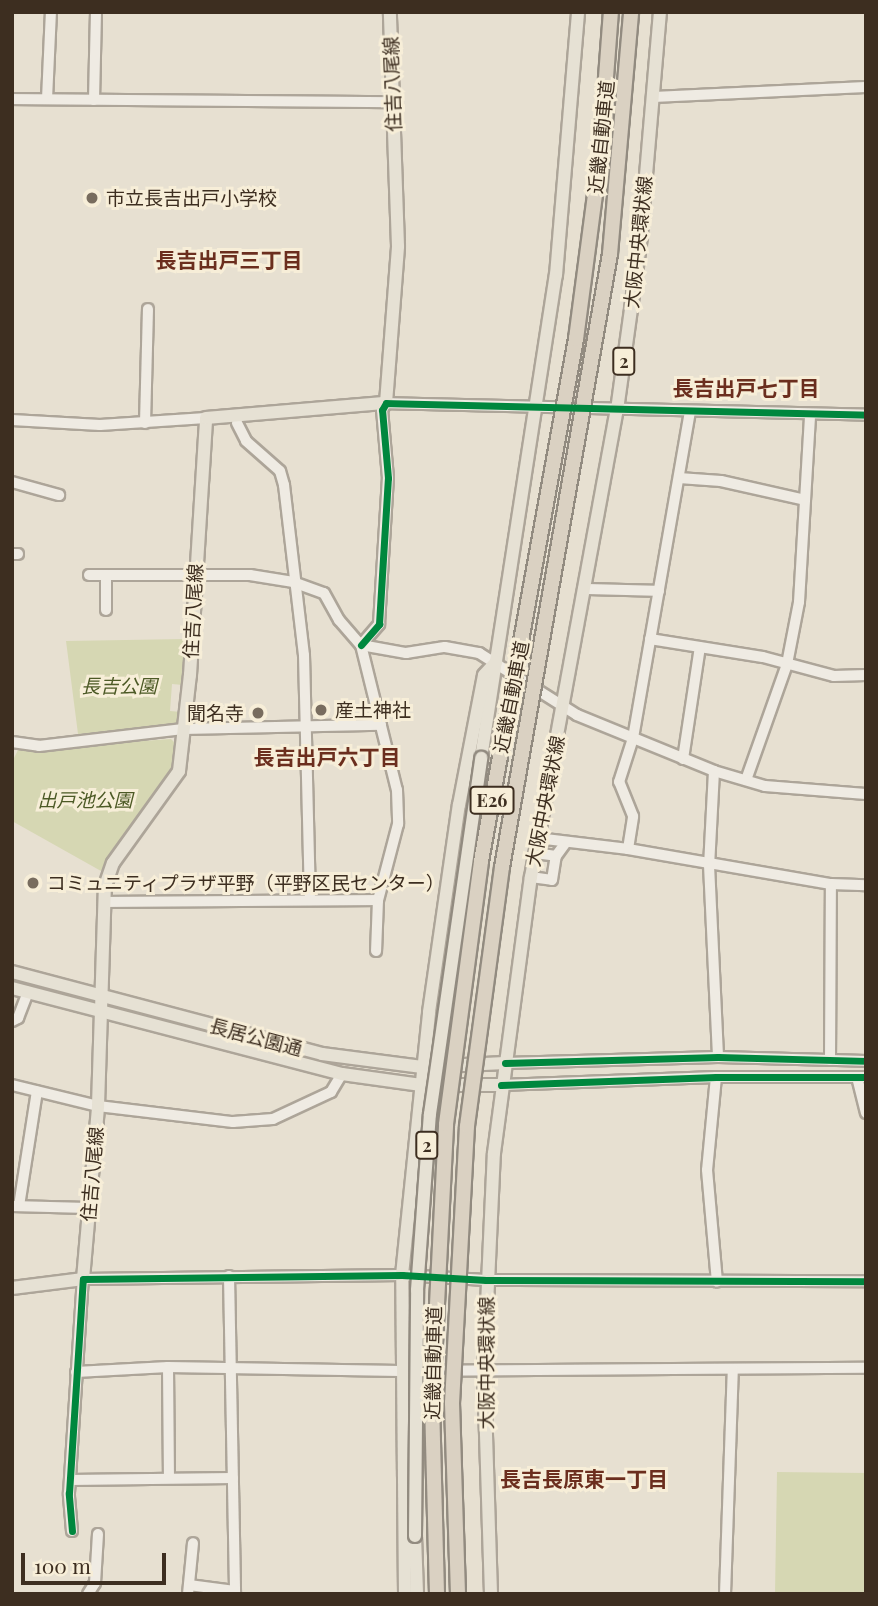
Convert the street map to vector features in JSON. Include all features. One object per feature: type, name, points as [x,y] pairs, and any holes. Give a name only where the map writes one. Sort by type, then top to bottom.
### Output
[{"type":"highway","name":"近畿自動車道","points":[[437,1594],[432,1403],[446,1124],[484,848],[576,339],[600,157],[611,12]]},
{"type":"highway","name":"近畿自動車道","points":[[458,1594],[453,1390],[467,1126],[513,803],[610,254],[631,12]]},
{"type":"main road","name":"住吉八尾線","points":[[386,403],[398,246],[390,12]]},
{"type":"main road","name":"2","points":[[417,1594],[417,1290],[430,1114],[481,758],[556,275],[578,12]]},
{"type":"main road","name":"大阪中央環状線","points":[[491,1594],[484,1371],[486,1280],[501,1085],[537,838],[617,410],[640,245],[660,12]]},
{"type":"main road","points":[[206,418],[386,403]]},
{"type":"main road","name":"住吉八尾線","points":[[83,1279],[98,1106],[105,902],[113,863],[173,785],[183,729],[206,418]]},
{"type":"main road","name":"2","points":[[405,1594],[400,1371],[402,1275],[422,1067],[459,805],[484,675],[496,662]]},
{"type":"main road","name":"長居公園通","points":[[12,972],[322,1054],[422,1067],[505,1063]]},
{"type":"main road","name":"長居公園通","points":[[12,988],[342,1074],[421,1085],[501,1085]]},
{"type":"main road","points":[[12,1287],[83,1279]]},
{"type":"street","points":[[47,99],[51,12]]},
{"type":"street","points":[[94,100],[96,12]]},
{"type":"street","points":[[653,97],[866,87]]},
{"type":"street","points":[[12,99],[392,103]]},
{"type":"street","points":[[145,423],[148,309]]},
{"type":"street","points":[[361,645],[379,624],[388,478],[382,410],[386,403],[810,416],[866,415]]},
{"type":"street","points":[[628,849],[633,816],[619,782],[633,738],[690,412]]},
{"type":"street","points":[[746,780],[787,664],[799,602],[810,416]]},
{"type":"street","points":[[12,420],[145,423],[206,418]]},
{"type":"street","points":[[237,423],[246,441],[280,471],[304,655],[310,897]]},
{"type":"street","points":[[679,478],[721,481],[805,500]]},
{"type":"street","points":[[12,482],[59,495]]},
{"type":"street","points":[[89,575],[250,575],[293,582],[324,593],[338,620],[361,645],[397,790],[398,824],[378,900],[376,951]]},
{"type":"street","points":[[106,575],[106,610]]},
{"type":"street","points":[[583,589],[659,591]]},
{"type":"street","points":[[650,639],[787,664],[835,676],[866,675]]},
{"type":"street","points":[[361,645],[406,653],[445,648],[479,653],[563,707],[715,771],[746,780],[816,792],[866,794]]},
{"type":"street","points":[[683,759],[700,647]]},
{"type":"street","points":[[13,744],[40,746],[183,729],[304,729],[381,724]]},
{"type":"street","points":[[715,771],[709,865],[718,1057]]},
{"type":"street","points":[[537,838],[628,849],[831,884],[866,885]]},
{"type":"street","points":[[531,877],[552,880],[556,856],[566,842]]},
{"type":"street","points":[[535,853],[556,856]]},
{"type":"street","points":[[830,1060],[831,884]]},
{"type":"street","points":[[105,902],[310,897],[378,900]]},
{"type":"street","points":[[12,1021],[19,1018],[27,992]]},
{"type":"street","points":[[505,1063],[718,1057],[866,1061]]},
{"type":"street","points":[[12,1085],[98,1106],[233,1122],[273,1119],[331,1092],[342,1074]]},
{"type":"street","points":[[716,1077],[707,1170],[717,1282]]},
{"type":"street","points":[[501,1085],[716,1077],[861,1077],[866,1113]]},
{"type":"street","points":[[37,1091],[16,1206],[88,1208]]},
{"type":"street","points":[[72,1531],[70,1480],[83,1279],[402,1275],[486,1280],[866,1282]]},
{"type":"street","points":[[193,1542],[189,1590],[234,1592],[229,1276]]},
{"type":"street","points":[[76,1372],[168,1367],[400,1371],[866,1368]]},
{"type":"street","points":[[168,1367],[169,1478]]},
{"type":"street","points":[[725,1594],[733,1368]]},
{"type":"street","points":[[70,1480],[233,1478]]},
{"type":"street","points":[[88,1594],[95,1583],[98,1534]]},
{"type":"green space","name":"長吉公園","points":[[185,639],[183,685],[172,684],[170,711],[181,712],[180,722],[173,730],[78,734],[66,641]]},
{"type":"green space","name":"出戸池公園","points":[[171,739],[177,745],[169,781],[101,871],[12,821],[12,762],[18,750]]},
{"type":"green space","points":[[777,1472],[866,1473],[866,1594],[775,1594]]},
{"type":"cycle path","points":[[361,645],[379,624],[388,478],[382,410],[386,403],[866,415]]},
{"type":"cycle path","points":[[505,1063],[718,1057],[866,1061]]},
{"type":"cycle path","points":[[501,1085],[716,1077],[866,1077]]},
{"type":"cycle path","points":[[72,1531],[69,1493],[83,1279],[402,1275],[486,1280],[866,1281]]},
{"type":"place","name":"市立長吉出戸小学校","points":[[92,198]]},
{"type":"place","name":"産土神社","points":[[321,710]]},
{"type":"place","name":"聞名寺","points":[[258,713]]},
{"type":"place","name":"コミュニティプラザ平野（平野区民センター）","points":[[33,883]]},
{"type":"district","name":"長吉出戸三丁目","points":[[229,259]]},
{"type":"district","name":"長吉出戸七丁目","points":[[746,387]]},
{"type":"district","name":"長吉出戸六丁目","points":[[327,756]]},
{"type":"district","name":"長吉長原東一丁目","points":[[584,1478]]}]
